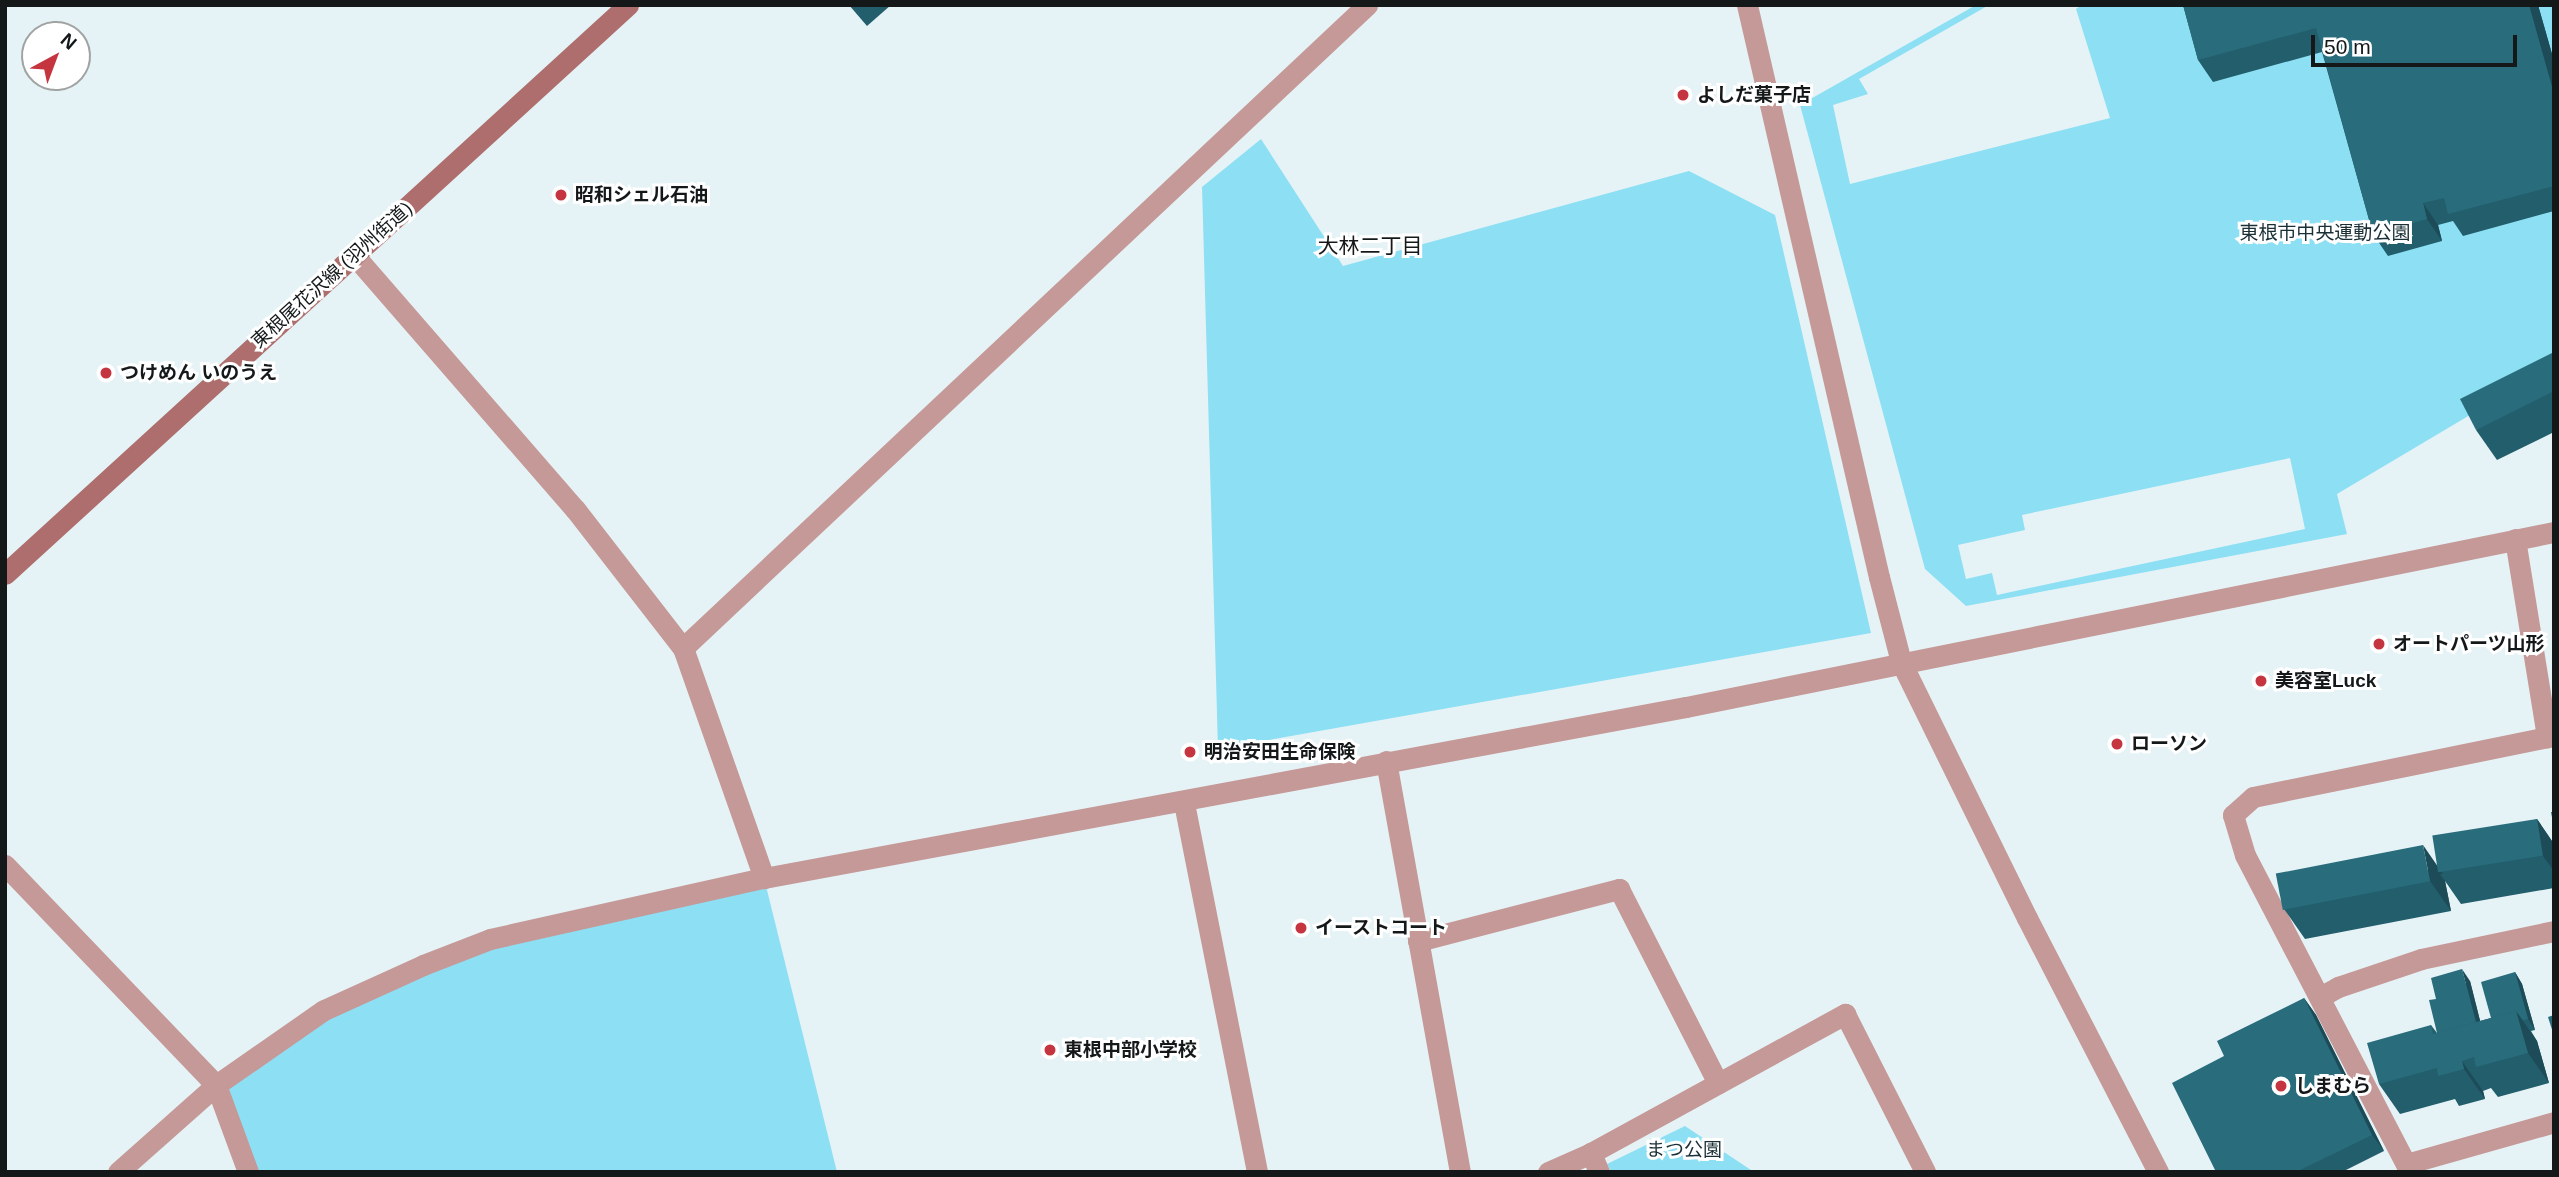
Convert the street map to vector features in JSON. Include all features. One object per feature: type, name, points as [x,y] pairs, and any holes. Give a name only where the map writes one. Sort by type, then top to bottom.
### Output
[{"type":"main road","name":"東根尾花沢線 (羽州街道)","points":[[5,575],[628,5]]},
{"type":"street","points":[[683,648],[1367,5]]},
{"type":"street","points":[[1747,5],[1875,564],[1901,662],[2027,918],[2158,1172]]},
{"type":"street","points":[[354,255],[575,509],[683,648],[764,878]]},
{"type":"street","points":[[118,1172],[216,1085],[324,1010],[479,943],[764,878],[1184,803],[1386,761],[1686,708],[1901,662],[2554,532]]},
{"type":"street","points":[[2515,539],[2550,737],[2253,797],[2233,815],[2245,855],[2408,1168],[2554,1122]]},
{"type":"street","points":[[1386,761],[1460,1172]]},
{"type":"street","points":[[1184,803],[1257,1172]]},
{"type":"street","points":[[5,865],[216,1085],[248,1172]]},
{"type":"street","points":[[1418,941],[1619,889],[1718,1083]]},
{"type":"street","points":[[2320,997],[2338,987],[2421,959],[2554,931]]},
{"type":"street","points":[[1548,1172],[1595,1162],[1718,1083],[1845,1014],[1925,1172]]},
{"type":"green space","name":"東根市中央運動公園","points":[[1976,5],[1989,5],[1859,79],[1868,94],[1833,105],[1850,184],[2110,118],[2076,9],[2082,5],[2554,5],[2554,365],[2337,494],[2347,534],[1966,606],[1925,569],[1800,105]],"holes":[[[2290,458],[2305,529],[1997,595],[1992,573],[1966,579],[1958,545],[2025,530],[2022,515]]]},
{"type":"green space","points":[[1261,139],[1343,266],[1689,171],[1775,215],[1871,633],[1218,749],[1202,187]]},
{"type":"green space","points":[[764,878],[837,1172],[248,1172],[216,1085],[324,1010],[423,965]]},
{"type":"green space","name":"まつ公園","points":[[1685,1126],[1754,1172],[1611,1172],[1607,1164]]},
{"type":"building","points":[[2183,5],[2529,5],[2554,94],[2554,186],[2448,214],[2444,198],[2423,203],[2427,219],[2373,234],[2316,28],[2198,60]]},
{"type":"building","points":[[2554,352],[2554,391],[2476,430],[2460,399]]},
{"type":"building","points":[[2537,819],[2543,856],[2438,872],[2432,836]]},
{"type":"building","points":[[2423,845],[2430,881],[2283,910],[2276,874]]},
{"type":"building","points":[[2462,969],[2476,1022],[2437,1033],[2429,1000],[2436,999],[2431,978]]},
{"type":"building","points":[[2515,972],[2528,1019],[2523,1020],[2516,1011],[2491,1018],[2481,982]]},
{"type":"building","name":"しまむら","points":[[2304,998],[2372,1135],[2296,1172],[2216,1172],[2172,1083],[2224,1056],[2217,1041]]},
{"type":"building","points":[[2516,1011],[2528,1053],[2476,1067],[2474,1057],[2462,1061],[2464,1069],[2438,1076],[2437,1068],[2379,1084],[2367,1043],[2431,1025],[2433,1034]]},
{"type":"building","points":[[2554,1015],[2554,1036],[2548,1017]]},
{"type":"place","name":"よしだ菓子店","points":[[1683,95]]},
{"type":"place","name":"昭和シェル石油","points":[[561,195]]},
{"type":"place","name":"つけめん いのうえ","points":[[106,373]]},
{"type":"place","name":"オートパーツ山形","points":[[2379,644]]},
{"type":"place","name":"美容室Luck","points":[[2261,681]]},
{"type":"place","name":"ローソン","points":[[2117,744]]},
{"type":"place","name":"明治安田生命保険","points":[[1190,752]]},
{"type":"place","name":"イーストコート","points":[[1301,928]]},
{"type":"place","name":"東根中部小学校","points":[[1050,1050]]},
{"type":"place","name":"しまむら","points":[[2281,1086]]},
{"type":"district","name":"大林二丁目","points":[[1370,246]]}]
